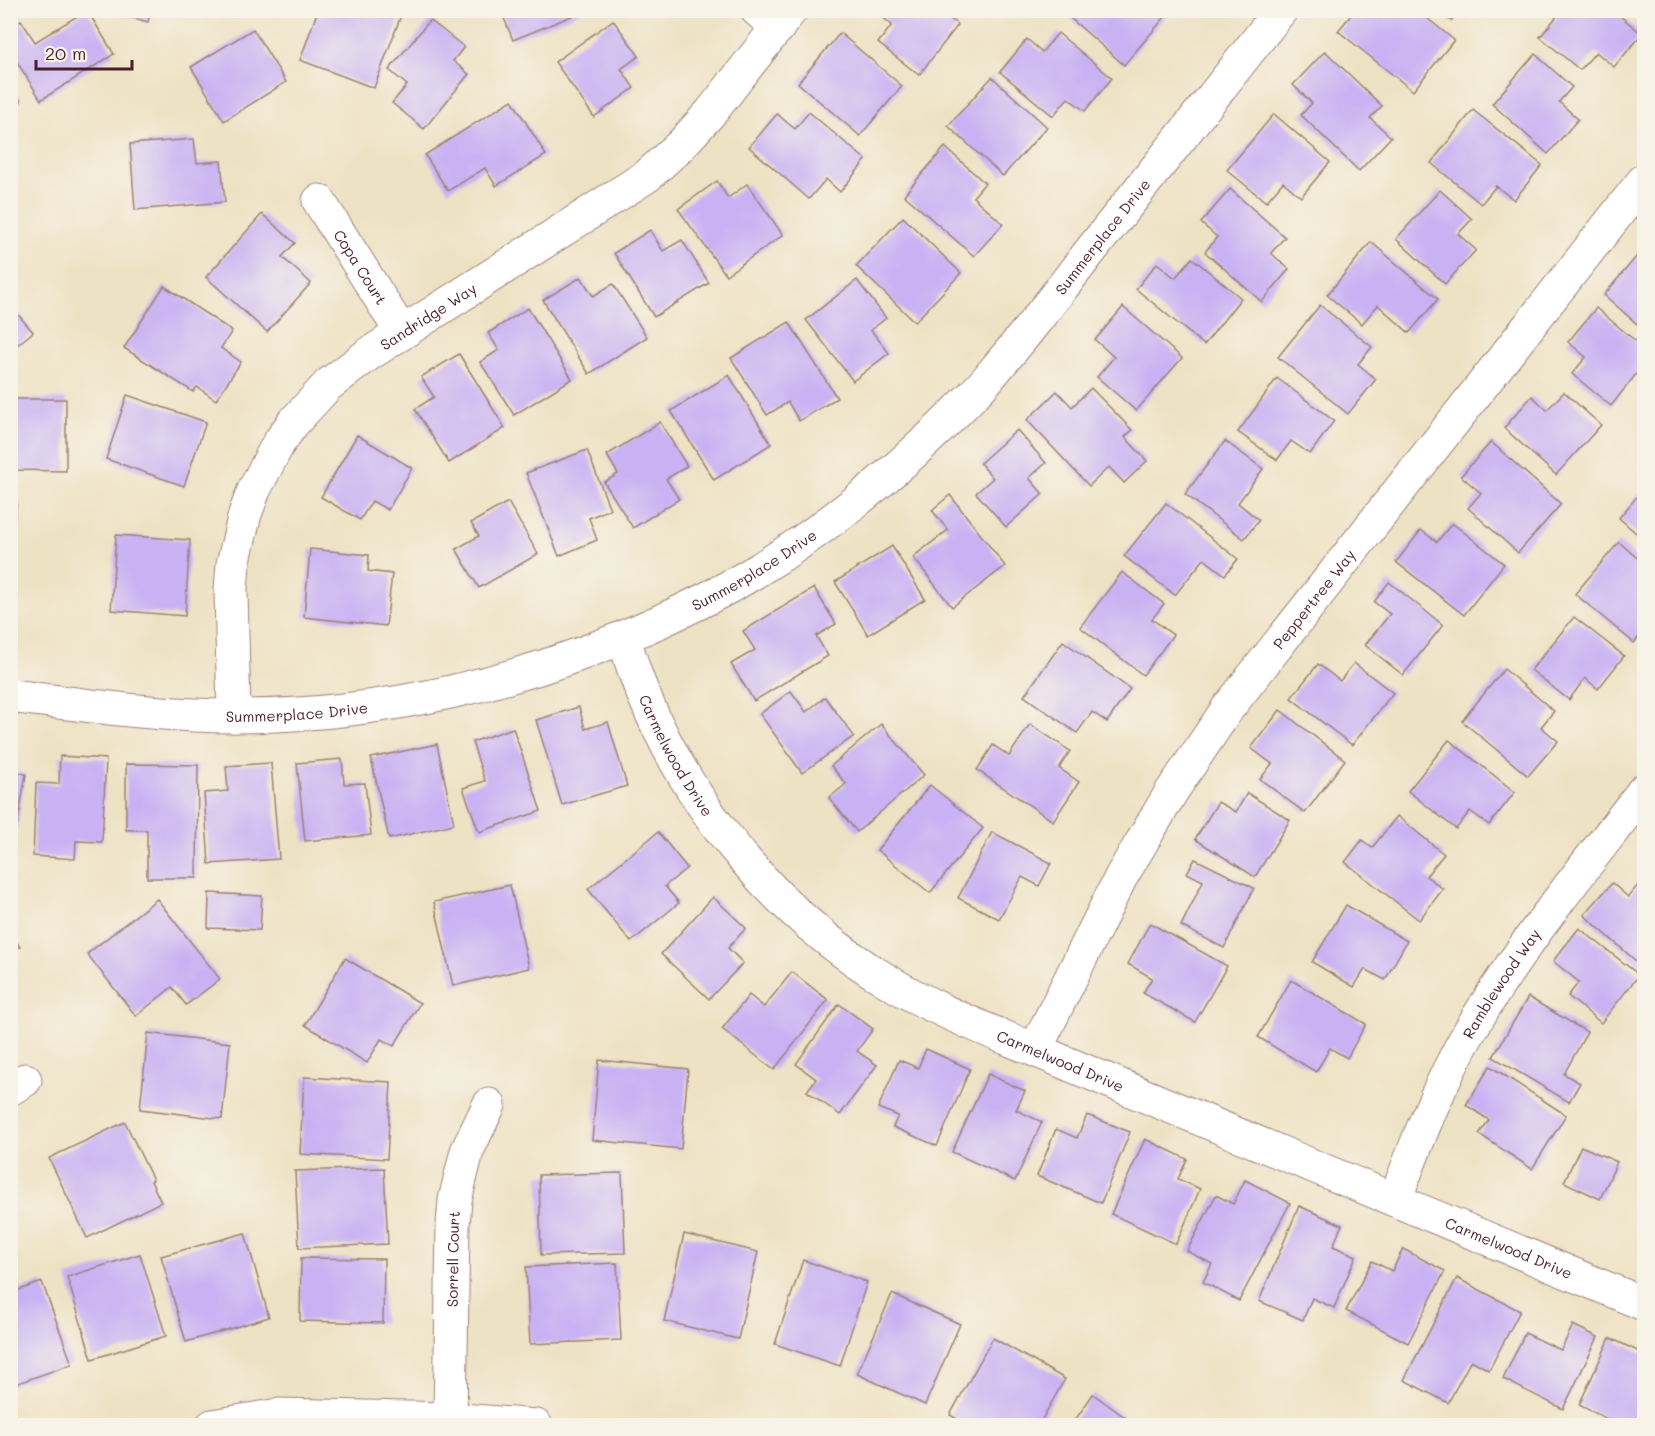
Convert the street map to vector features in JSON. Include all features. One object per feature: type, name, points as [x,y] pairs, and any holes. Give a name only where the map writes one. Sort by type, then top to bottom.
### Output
[{"type":"street","name":"Summerplace Drive","points":[[10,696],[143,712],[234,716],[302,714],[372,707],[477,687],[544,668],[624,638],[691,607],[753,573],[841,514],[896,470],[973,396],[1021,339],[1281,10]]},
{"type":"street","name":"Sandridge Way","points":[[234,716],[231,590],[233,564],[245,514],[254,490],[278,444],[292,423],[328,385],[369,354],[647,176],[681,145],[712,111],[775,16]]},
{"type":"street","name":"Peppertree Way","points":[[1035,1050],[1121,877],[1172,791],[1228,708],[1644,180]]},
{"type":"street","name":"Copa Court","points":[[319,201],[402,333]]},
{"type":"street","name":"Carmelwood Drive","points":[[624,638],[644,698],[672,754],[705,808],[736,850],[786,903],[834,944],[886,980],[941,1010],[1644,1304]]},
{"type":"street","name":"Ramblewood Way","points":[[1395,1200],[1427,1116],[1469,1031],[1503,977],[1540,925],[1644,790]]},
{"type":"street","name":"Sorrell Court","points":[[450,1419],[455,1200],[467,1151],[489,1105]]},
{"type":"street","points":[[212,1425],[279,1414],[450,1419],[536,1425]]},
{"type":"building","points":[[87,10],[114,54],[41,100],[10,51],[10,26],[21,20],[35,42]]},
{"type":"building","points":[[105,10],[151,10],[148,22]]},
{"type":"building","points":[[318,10],[403,10],[374,88],[300,60]]},
{"type":"building","points":[[874,10],[939,10],[958,25],[919,75],[878,43],[892,25]]},
{"type":"building","points":[[1061,10],[1171,10],[1124,65]]},
{"type":"building","points":[[1355,10],[1370,10],[1380,18],[1386,10],[1417,10],[1454,40],[1413,91],[1338,31]]},
{"type":"building","points":[[1439,10],[1460,10],[1451,21]]},
{"type":"building","points":[[1562,10],[1613,10],[1642,34],[1614,67],[1596,52],[1580,70],[1540,37]]},
{"type":"building","points":[[501,11],[584,11],[513,40]]},
{"type":"building","points":[[430,20],[464,47],[453,61],[469,74],[424,129],[392,103],[407,85],[389,70]]},
{"type":"building","points":[[613,20],[639,56],[621,69],[634,88],[594,117],[555,62]]},
{"type":"building","points":[[253,29],[286,82],[224,121],[191,67]]},
{"type":"building","points":[[840,33],[902,86],[860,136],[798,83]]},
{"type":"building","points":[[1058,33],[1112,78],[1085,111],[1068,98],[1053,116],[1000,72],[1027,39],[1042,52]]},
{"type":"building","points":[[1325,51],[1382,106],[1370,118],[1391,137],[1359,171],[1301,115],[1312,103],[1293,85]]},
{"type":"building","points":[[1535,54],[1572,87],[1559,102],[1578,119],[1548,154],[1492,104]]},
{"type":"building","points":[[992,77],[1047,127],[1003,176],[948,126]]},
{"type":"building","points":[[10,85],[21,101],[10,108]]},
{"type":"building","points":[[512,100],[546,155],[496,186],[485,168],[448,191],[425,155]]},
{"type":"building","points":[[1473,110],[1542,165],[1514,200],[1496,186],[1481,204],[1431,163]]},
{"type":"building","points":[[809,112],[866,160],[840,192],[826,179],[809,199],[749,147],[777,114],[795,129]]},
{"type":"building","points":[[1274,114],[1330,162],[1301,197],[1283,182],[1266,202],[1227,170]]},
{"type":"building","points":[[194,139],[197,163],[221,161],[225,202],[135,210],[130,144]]},
{"type":"building","points":[[945,147],[985,183],[973,197],[1003,224],[974,256],[904,195]]},
{"type":"building","points":[[717,181],[728,198],[747,184],[783,235],[726,275],[678,209]]},
{"type":"building","points":[[1230,189],[1285,237],[1271,253],[1289,269],[1262,302],[1205,252],[1217,237],[1201,223]]},
{"type":"building","points":[[1440,190],[1472,219],[1458,234],[1476,250],[1445,284],[1396,239]]},
{"type":"building","points":[[262,214],[295,243],[282,257],[311,283],[267,332],[206,277]]},
{"type":"building","points":[[903,217],[961,273],[915,322],[856,266]]},
{"type":"building","points":[[650,230],[663,251],[682,240],[709,283],[654,317],[614,253]]},
{"type":"building","points":[[1371,242],[1438,299],[1409,333],[1378,305],[1362,324],[1327,295]]},
{"type":"building","points":[[1637,256],[1644,262],[1644,330],[1604,295]]},
{"type":"building","points":[[1192,258],[1241,298],[1204,345],[1136,289],[1157,263],[1175,278]]},
{"type":"building","points":[[581,277],[593,296],[613,284],[647,337],[589,374],[543,300]]},
{"type":"building","points":[[857,280],[886,318],[871,330],[889,353],[853,381],[806,320]]},
{"type":"building","points":[[164,286],[232,331],[221,348],[241,362],[216,400],[197,387],[193,392],[124,348]]},
{"type":"building","points":[[10,305],[33,332],[10,351]]},
{"type":"building","points":[[1320,305],[1372,347],[1358,364],[1376,379],[1348,414],[1278,357]]},
{"type":"building","points":[[1123,307],[1182,358],[1136,411],[1097,377],[1114,357],[1095,340]]},
{"type":"building","points":[[528,308],[572,379],[514,415],[480,362],[499,350],[488,333]]},
{"type":"building","points":[[1596,308],[1644,348],[1644,364],[1611,406],[1572,374],[1586,357],[1568,342]]},
{"type":"building","points":[[789,322],[837,398],[799,421],[788,402],[767,415],[731,358]]},
{"type":"building","points":[[459,354],[505,428],[449,463],[415,409],[434,397],[421,377]]},
{"type":"building","points":[[729,375],[771,444],[714,480],[671,411]]},
{"type":"building","points":[[1277,378],[1334,421],[1310,454],[1291,441],[1277,460],[1238,432]]},
{"type":"building","points":[[1091,388],[1132,430],[1125,437],[1147,461],[1124,483],[1109,467],[1089,486],[1027,420],[1057,391],[1072,407]]},
{"type":"building","points":[[1564,392],[1601,425],[1556,475],[1504,428],[1532,396],[1547,410]]},
{"type":"building","points":[[127,395],[206,422],[184,486],[106,459]]},
{"type":"building","points":[[10,399],[66,399],[66,471],[10,470]]},
{"type":"building","points":[[660,422],[687,466],[666,479],[679,499],[633,528],[604,482],[618,474],[607,455]]},
{"type":"building","points":[[1017,430],[1046,463],[1029,478],[1043,494],[1006,527],[976,493],[993,478],[980,463]]},
{"type":"building","points":[[357,435],[412,468],[388,510],[372,501],[360,520],[321,497]]},
{"type":"building","points":[[1225,441],[1263,469],[1238,503],[1259,520],[1244,539],[1185,494]]},
{"type":"building","points":[[1491,442],[1561,504],[1518,553],[1468,508],[1481,493],[1461,476]]},
{"type":"building","points":[[587,450],[610,509],[589,518],[597,540],[559,556],[526,473]]},
{"type":"building","points":[[1644,488],[1644,540],[1619,518]]},
{"type":"building","points":[[950,495],[1005,566],[952,607],[913,557],[948,530],[932,510]]},
{"type":"building","points":[[10,501],[17,502],[12,538],[10,538]]},
{"type":"building","points":[[508,502],[538,554],[479,588],[456,549],[479,536],[471,523]]},
{"type":"building","points":[[1166,503],[1238,559],[1225,575],[1204,559],[1175,595],[1124,556]]},
{"type":"building","points":[[1452,523],[1504,564],[1464,615],[1396,562],[1421,530],[1437,542]]},
{"type":"building","points":[[116,535],[190,540],[185,616],[111,610]]},
{"type":"building","points":[[1619,542],[1644,564],[1644,630],[1634,643],[1575,594]]},
{"type":"building","points":[[892,546],[925,599],[868,635],[835,582]]},
{"type":"building","points":[[310,549],[369,555],[368,571],[392,574],[386,626],[304,617]]},
{"type":"building","points":[[1122,572],[1164,604],[1152,619],[1173,635],[1143,675],[1080,627]]},
{"type":"building","points":[[1389,582],[1443,625],[1403,675],[1365,645],[1390,614],[1374,602]]},
{"type":"building","points":[[814,588],[836,624],[816,636],[828,656],[754,701],[731,664],[755,650],[743,631]]},
{"type":"building","points":[[1574,617],[1624,656],[1598,689],[1585,678],[1569,700],[1531,670]]},
{"type":"building","points":[[1063,641],[1130,689],[1107,722],[1092,712],[1077,733],[1024,696]]},
{"type":"building","points":[[1354,663],[1393,693],[1352,745],[1291,698],[1318,664],[1340,681]]},
{"type":"building","points":[[1504,669],[1554,711],[1541,727],[1558,741],[1528,776],[1462,721]]},
{"type":"building","points":[[791,691],[806,712],[825,697],[854,736],[802,773],[760,714]]},
{"type":"building","points":[[579,707],[585,729],[608,722],[627,786],[562,805],[536,720]]},
{"type":"building","points":[[1280,710],[1345,760],[1305,813],[1260,779],[1272,764],[1251,748]]},
{"type":"building","points":[[881,724],[924,775],[857,832],[829,798],[846,784],[831,766]]},
{"type":"building","points":[[1030,724],[1070,751],[1059,768],[1079,782],[1053,821],[977,770],[993,745],[1009,756]]},
{"type":"building","points":[[513,728],[541,811],[479,832],[463,788],[485,781],[472,742]]},
{"type":"building","points":[[1449,740],[1515,792],[1489,825],[1470,811],[1456,829],[1408,791]]},
{"type":"building","points":[[437,744],[454,824],[389,839],[371,758]]},
{"type":"building","points":[[60,756],[106,759],[102,842],[76,841],[75,859],[33,856],[36,783],[59,784]]},
{"type":"building","points":[[342,759],[344,784],[365,783],[371,835],[305,841],[297,763]]},
{"type":"building","points":[[271,763],[279,859],[209,864],[204,793],[228,791],[226,766]]},
{"type":"building","points":[[126,764],[198,765],[197,878],[147,878],[147,830],[126,830]]},
{"type":"building","points":[[10,771],[26,774],[17,827],[10,826]]},
{"type":"building","points":[[930,785],[983,828],[930,893],[877,850]]},
{"type":"building","points":[[1247,793],[1290,820],[1255,877],[1195,839],[1218,802],[1236,812]]},
{"type":"building","points":[[1397,816],[1444,854],[1426,876],[1443,889],[1419,920],[1345,862],[1362,840],[1372,848]]},
{"type":"building","points":[[658,832],[687,868],[665,886],[679,903],[631,942],[588,889]]},
{"type":"building","points":[[992,832],[1051,863],[1039,886],[1022,877],[999,919],[958,898]]},
{"type":"building","points":[[1195,859],[1254,888],[1224,948],[1181,926],[1203,881],[1187,873]]},
{"type":"building","points":[[1644,878],[1644,968],[1584,915],[1612,883],[1628,897]]},
{"type":"building","points":[[510,885],[529,968],[453,986],[434,902]]},
{"type":"building","points":[[209,893],[262,896],[260,930],[208,928]]},
{"type":"building","points":[[713,897],[746,928],[728,948],[743,963],[709,999],[661,954]]},
{"type":"building","points":[[157,899],[220,979],[186,1005],[172,987],[136,1016],[87,954]]},
{"type":"building","points":[[1346,905],[1407,941],[1385,980],[1365,969],[1354,987],[1312,962]]},
{"type":"building","points":[[1150,923],[1227,966],[1195,1022],[1143,993],[1152,978],[1128,964]]},
{"type":"building","points":[[1579,928],[1639,975],[1601,1023],[1568,996],[1579,982],[1553,961]]},
{"type":"building","points":[[10,932],[20,947],[10,953]]},
{"type":"building","points":[[345,958],[420,1003],[394,1046],[381,1039],[367,1063],[305,1025]]},
{"type":"building","points":[[792,972],[828,1000],[774,1070],[722,1029],[749,995],[764,1007]]},
{"type":"building","points":[[1291,980],[1366,1024],[1347,1058],[1330,1048],[1316,1072],[1258,1037]]},
{"type":"building","points":[[1528,997],[1587,1032],[1564,1074],[1580,1083],[1569,1102],[1493,1057]]},
{"type":"building","points":[[839,1004],[873,1029],[857,1051],[877,1065],[840,1115],[807,1091],[816,1079],[796,1064]]},
{"type":"building","points":[[148,1033],[230,1043],[222,1119],[140,1109]]},
{"type":"building","points":[[926,1049],[970,1069],[937,1146],[893,1127],[898,1116],[878,1108],[899,1060],[918,1068]]},
{"type":"building","points":[[599,1060],[688,1069],[681,1149],[592,1140]]},
{"type":"building","points":[[1490,1066],[1566,1115],[1532,1169],[1479,1134],[1489,1120],[1466,1105]]},
{"type":"building","points":[[988,1074],[1025,1091],[1016,1110],[1042,1122],[1015,1181],[952,1152]]},
{"type":"building","points":[[304,1077],[391,1082],[387,1159],[300,1154]]},
{"type":"building","points":[[1087,1115],[1130,1132],[1101,1203],[1037,1176],[1056,1129],[1077,1138]]},
{"type":"building","points":[[125,1122],[161,1202],[87,1238],[49,1158]]},
{"type":"building","points":[[1145,1139],[1187,1159],[1178,1179],[1200,1189],[1176,1244],[1111,1214]]},
{"type":"building","points":[[1581,1146],[1617,1162],[1600,1199],[1564,1182]]},
{"type":"building","points":[[384,1168],[388,1244],[299,1248],[295,1171]]},
{"type":"building","points":[[622,1173],[625,1253],[541,1255],[539,1175]]},
{"type":"building","points":[[1245,1180],[1290,1203],[1239,1301],[1203,1282],[1212,1264],[1187,1251],[1216,1195],[1233,1204]]},
{"type":"building","points":[[1299,1206],[1342,1225],[1333,1246],[1356,1256],[1334,1308],[1312,1298],[1303,1320],[1259,1301]]},
{"type":"building","points":[[245,1233],[269,1317],[186,1342],[161,1256]]},
{"type":"building","points":[[684,1234],[758,1252],[738,1339],[664,1321]]},
{"type":"building","points":[[1403,1249],[1445,1271],[1408,1343],[1346,1311],[1372,1261],[1392,1271]]},
{"type":"building","points":[[140,1254],[166,1336],[92,1359],[67,1277]]},
{"type":"building","points":[[301,1258],[384,1259],[383,1323],[300,1321]]},
{"type":"building","points":[[803,1260],[867,1282],[840,1366],[775,1344]]},
{"type":"building","points":[[617,1263],[621,1340],[530,1344],[526,1267]]},
{"type":"building","points":[[1457,1278],[1520,1311],[1489,1370],[1471,1360],[1448,1403],[1404,1380]]},
{"type":"building","points":[[42,1282],[72,1364],[10,1386],[10,1293]]},
{"type":"building","points":[[892,1294],[960,1324],[925,1405],[857,1374]]},
{"type":"building","points":[[1573,1325],[1598,1337],[1563,1409],[1503,1379],[1525,1333],[1561,1350]]},
{"type":"building","points":[[993,1338],[1065,1379],[1038,1426],[969,1426],[950,1415]]},
{"type":"building","points":[[1610,1338],[1644,1354],[1644,1367],[1640,1376],[1644,1378],[1644,1426],[1621,1426],[1579,1405]]},
{"type":"building","points":[[1093,1394],[1137,1426],[1071,1426]]}]
